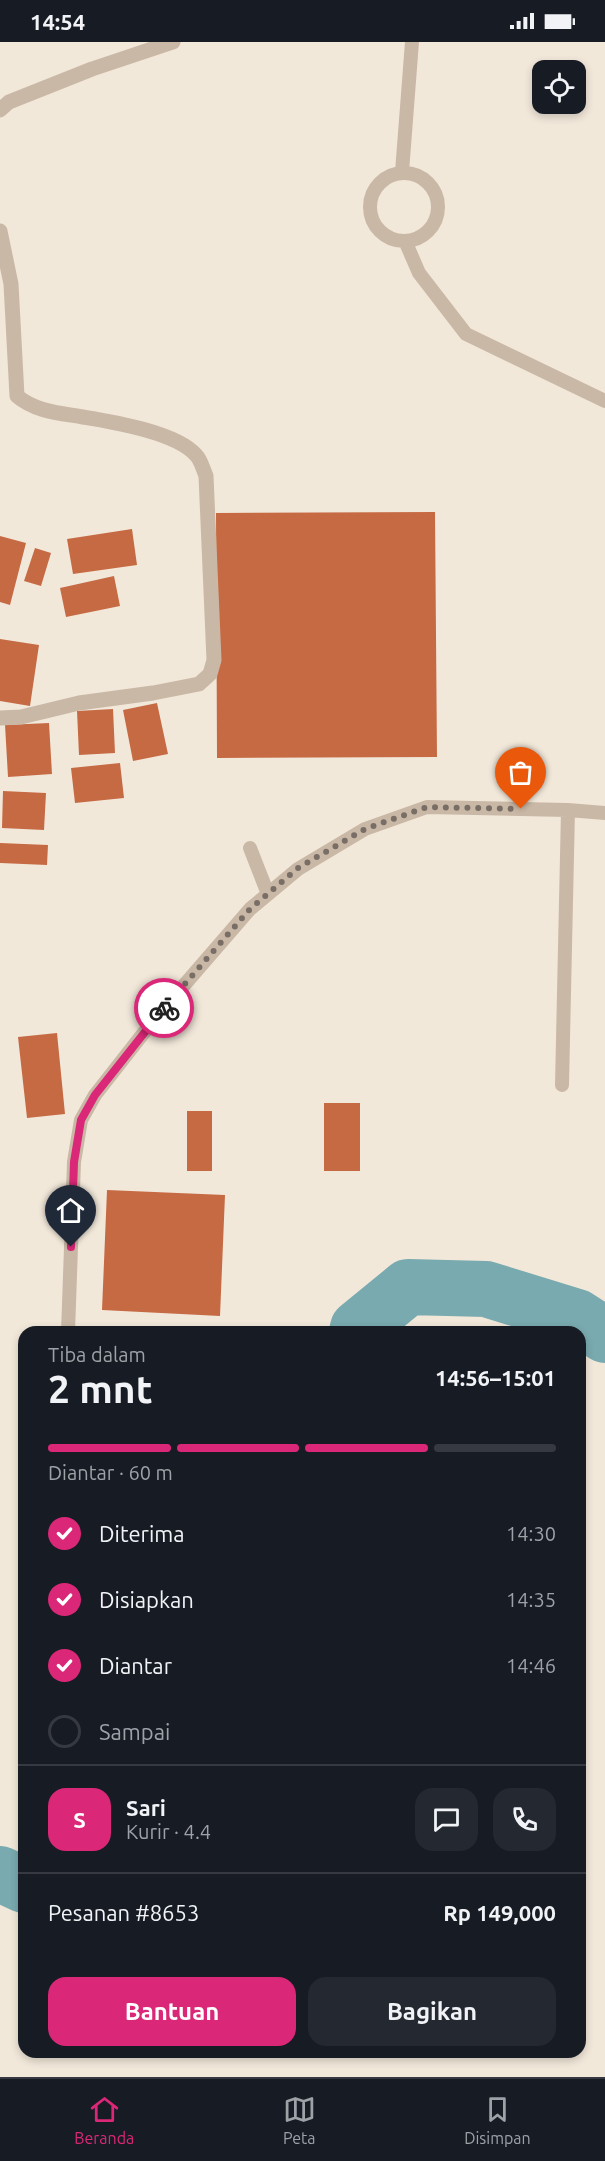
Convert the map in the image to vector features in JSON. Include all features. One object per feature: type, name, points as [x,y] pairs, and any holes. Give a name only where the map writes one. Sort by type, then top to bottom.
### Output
[{"type":"street","points":[[0,110],[9,102],[70,77],[173,42]]},
{"type":"street","points":[[0,231],[10,284],[17,396],[27,404],[48,411],[157,434],[180,442],[198,456],[206,476],[214,660],[210,674],[199,684],[153,693],[89,701],[21,717],[0,718]]},
{"type":"lane","points":[[402,172],[412,42]]},
{"type":"lane","points":[[402,172],[423,178],[436,194],[438,216],[426,234],[406,243],[385,237],[370,220],[369,198],[381,180],[402,172]]},
{"type":"lane","points":[[406,243],[419,273],[466,334],[605,401]]},
{"type":"lane","points":[[68,1326],[74,1162],[81,1120],[95,1095],[153,1021],[250,909],[298,868],[365,829],[427,807],[605,813]]},
{"type":"lane","points":[[562,1085],[568,810]]},
{"type":"lane","points":[[250,848],[268,894]]},
{"type":"building","points":[[435,512],[437,757],[217,758],[216,513]]},
{"type":"building","points":[[132,529],[137,565],[73,574],[67,539]]},
{"type":"building","points":[[0,536],[26,543],[10,605],[0,602]]},
{"type":"building","points":[[35,548],[51,553],[41,586],[24,581]]},
{"type":"building","points":[[114,576],[120,606],[66,617],[60,588]]},
{"type":"building","points":[[0,639],[39,645],[30,706],[0,701]]},
{"type":"building","points":[[157,703],[168,754],[133,761],[123,710]]},
{"type":"building","points":[[113,709],[115,753],[79,755],[77,711]]},
{"type":"building","points":[[49,723],[52,774],[8,777],[5,725]]},
{"type":"building","points":[[120,763],[124,798],[75,803],[71,768]]},
{"type":"building","points":[[3,791],[46,793],[44,830],[2,828]]},
{"type":"building","points":[[0,843],[48,845],[47,865],[0,863]]},
{"type":"building","points":[[57,1033],[65,1114],[27,1118],[18,1037]]},
{"type":"building","points":[[324,1103],[360,1103],[360,1171],[324,1171]]},
{"type":"building","points":[[187,1111],[212,1111],[212,1171],[187,1171]]},
{"type":"building","points":[[107,1190],[225,1195],[220,1316],[102,1310]]},
{"type":"waterway","points":[[360,1326],[408,1287],[486,1289],[577,1317],[605,1335]]},
{"type":"waterway","points":[[0,1874],[18,1882]]},
{"type":"way so far","points":[[164,1008],[250,909],[298,868],[365,829],[427,807],[521,809]]},
{"type":"route","points":[[71,1247],[74,1162],[81,1120],[95,1095],[164,1008]]}]
